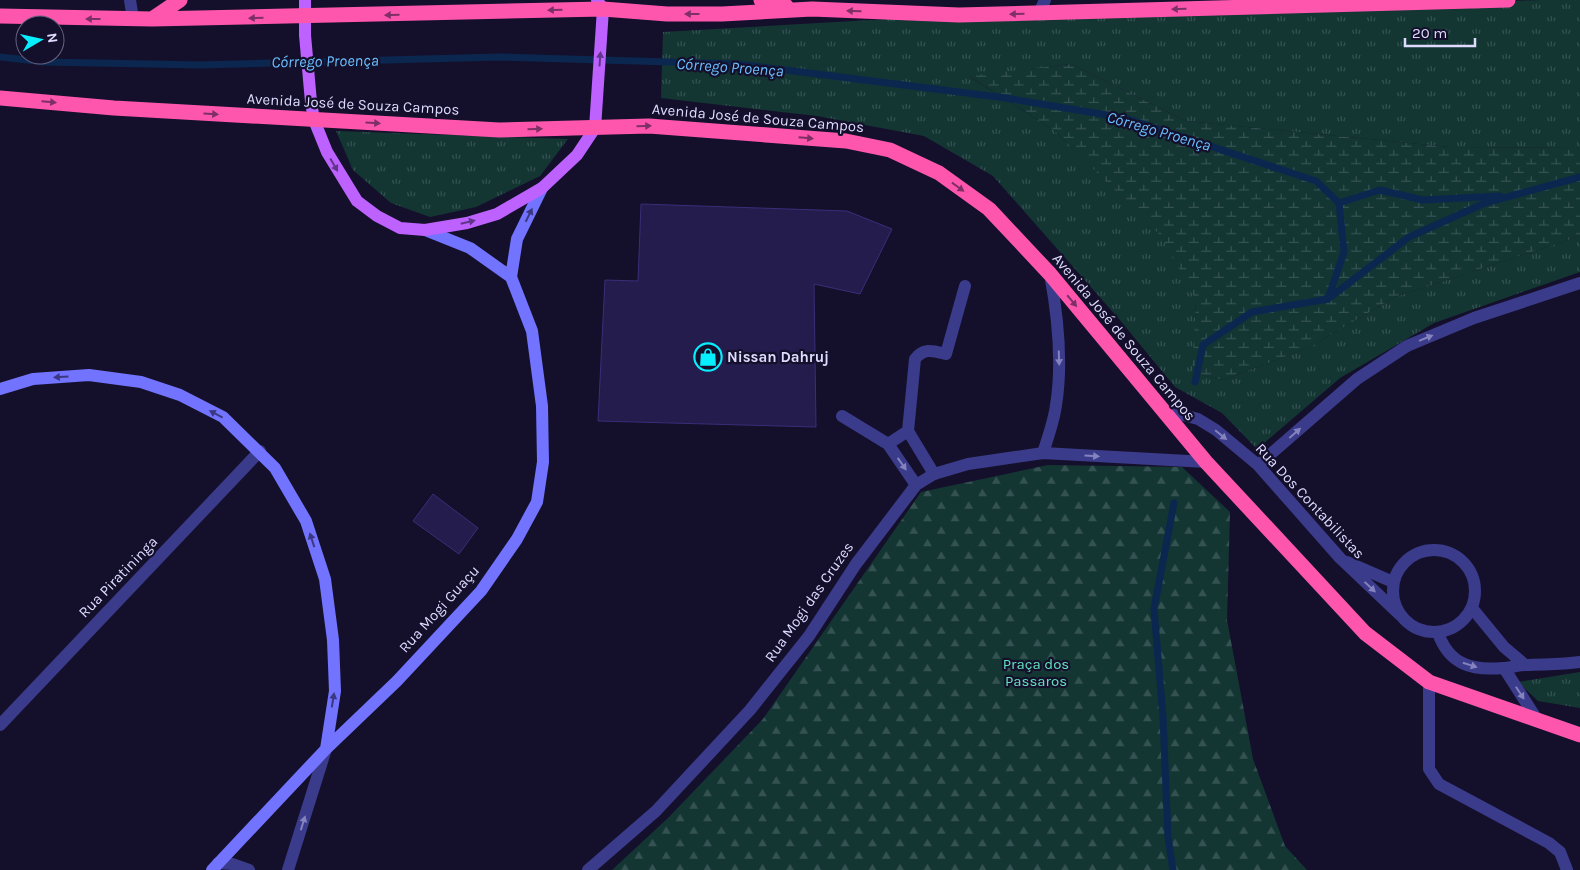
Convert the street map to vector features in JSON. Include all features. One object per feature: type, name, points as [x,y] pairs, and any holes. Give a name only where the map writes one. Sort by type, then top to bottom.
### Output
[{"type":"highway","points":[[152,19],[180,0]]},
{"type":"highway","points":[[761,0],[812,9]]},
{"type":"highway","points":[[0,16],[133,19],[304,17],[600,5],[667,14],[812,9],[959,15],[1042,7],[1508,0]]},
{"type":"highway","name":"Avenida José de Souza Campos","points":[[0,98],[314,120],[499,130],[649,126],[846,141],[890,150],[939,173],[989,209],[1050,274],[1206,462],[1364,632],[1429,682],[1580,735]]},
{"type":"main road","points":[[305,0],[305,35],[311,102],[314,120],[326,152],[357,201],[377,216],[400,228],[425,230],[467,223],[496,214],[542,188],[577,156],[595,128],[602,34],[600,5]]},
{"type":"main road","name":"Rua Mogi Guaçu","points":[[215,867],[326,749],[397,681],[481,591],[517,539],[537,502],[543,462],[542,406],[532,332],[511,277],[517,239],[542,188]]},
{"type":"main road","points":[[425,230],[470,248],[511,277]]},
{"type":"main road","points":[[0,389],[33,379],[89,375],[141,382],[180,395],[223,418],[260,451],[275,468],[306,521],[324,579],[333,640],[334,691],[326,749]]},
{"type":"street","points":[[130,0],[133,19]]},
{"type":"street","points":[[1043,453],[1056,406],[1059,377],[1056,306],[1050,274]]},
{"type":"street","points":[[1258,465],[1357,379],[1407,346],[1474,318],[1580,283]]},
{"type":"street","points":[[934,474],[908,432],[915,358],[920,352],[928,350],[946,354],[965,286]]},
{"type":"street","name":"Rua Dos Contabilistas","points":[[1161,408],[1198,420],[1216,430],[1258,465],[1340,558],[1400,615]]},
{"type":"street","points":[[842,416],[888,444],[916,485]]},
{"type":"street","points":[[888,444],[908,432]]},
{"type":"street","name":"Rua Piratininga","points":[[0,725],[260,451]]},
{"type":"street","name":"Rua Mogi das Cruzes","points":[[588,870],[656,811],[750,710],[809,636],[856,564],[916,485],[934,474],[968,464],[1043,453],[1206,462]]},
{"type":"street","points":[[1429,549],[1440,550],[1454,555],[1465,564],[1472,574],[1476,588],[1472,608],[1464,620],[1452,629],[1438,633],[1423,632],[1410,626],[1400,615],[1392,596],[1393,582],[1403,562],[1415,553],[1429,549]]},
{"type":"street","name":"Rua Dos Contabilistas","points":[[1340,558],[1393,582]]},
{"type":"street","points":[[1472,608],[1504,647],[1524,664]]},
{"type":"street","points":[[1438,633],[1443,647],[1453,658],[1470,667],[1504,668],[1524,664],[1562,665],[1580,662]]},
{"type":"street","points":[[1504,668],[1536,718]]},
{"type":"street","points":[[1429,682],[1429,769],[1439,784],[1549,843],[1560,852],[1567,870]]},
{"type":"street","points":[[288,870],[326,749]]},
{"type":"street","points":[[215,867],[232,864],[249,870]]},
{"type":"green space","points":[[1580,0],[1580,148],[1450,147],[1186,121],[1071,64],[970,77],[1054,130],[1164,238],[1196,301],[1193,373],[1223,380],[1310,347],[1395,297],[1580,236],[1580,272],[1434,323],[1340,378],[1257,449],[1222,413],[1175,387],[1119,319],[993,176],[924,136],[817,116],[661,98],[663,32],[959,15]]},
{"type":"green space","points":[[1071,64],[1186,121],[1450,147],[1580,148],[1580,236],[1395,297],[1310,347],[1223,380],[1192,373],[1196,301],[1163,238],[1054,130],[969,76]]},
{"type":"green space","points":[[336,131],[568,139],[540,176],[476,207],[430,217],[391,203],[353,170]]},
{"type":"green space","name":"Praça dos Passaros","points":[[1048,465],[1182,467],[1230,512],[1227,620],[1253,759],[1285,846],[1307,870],[612,870],[668,818],[763,719],[921,492]]},
{"type":"green space","points":[[1580,672],[1580,708],[1538,701],[1518,682]]},
{"type":"building","name":"Nissan Dahruj","points":[[641,204],[847,211],[892,229],[860,294],[814,284],[816,427],[598,421],[605,280],[638,281]]},
{"type":"building","points":[[433,494],[478,528],[459,554],[413,521]]},
{"type":"waterway","name":"Córrego Proença","points":[[0,57],[45,62],[201,65],[500,57],[738,64],[1006,98],[1125,118],[1316,181],[1339,203],[1344,252],[1328,299]]},
{"type":"waterway","points":[[1195,382],[1203,345],[1252,312],[1328,299],[1409,237],[1485,203],[1580,177]]},
{"type":"waterway","points":[[1339,203],[1380,190],[1423,200],[1500,196]]},
{"type":"waterway","points":[[1173,870],[1168,837],[1163,717],[1154,609],[1174,503]]},
{"type":"place","name":"Nissan Dahruj","points":[[708,357]]}]
